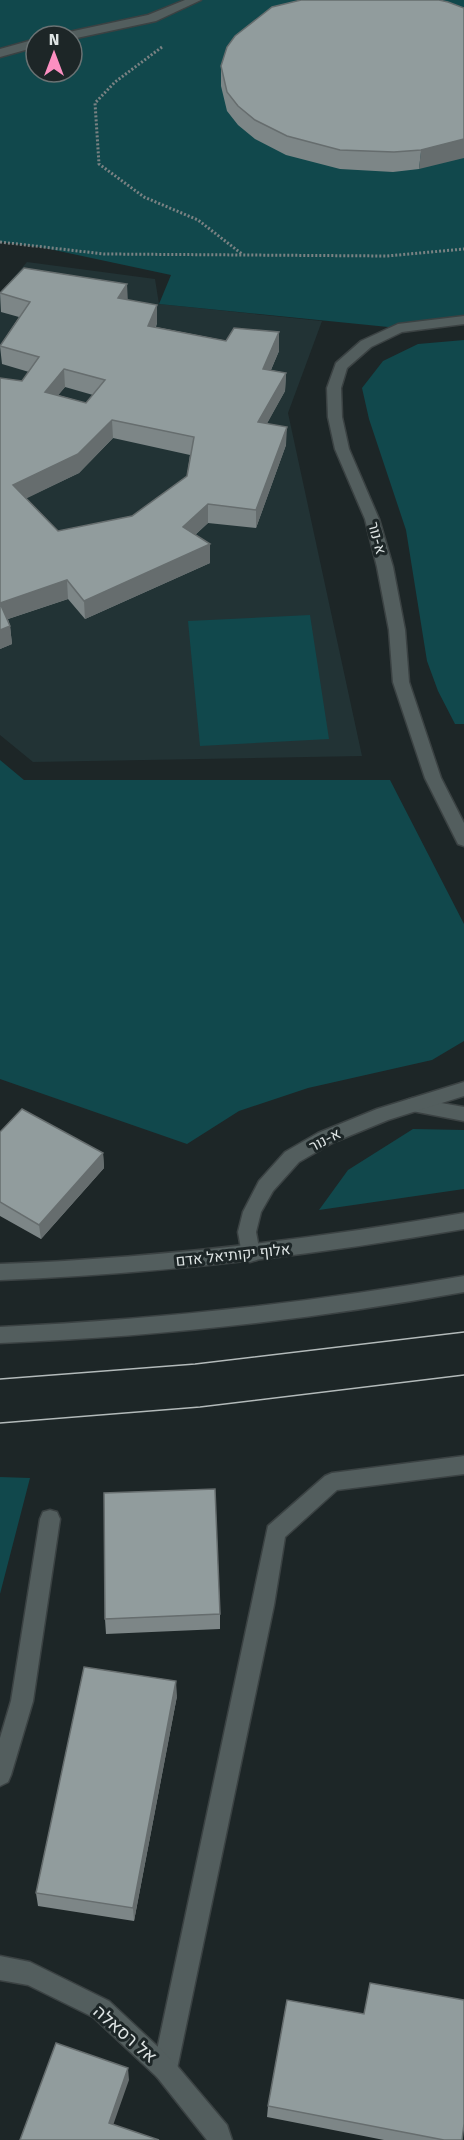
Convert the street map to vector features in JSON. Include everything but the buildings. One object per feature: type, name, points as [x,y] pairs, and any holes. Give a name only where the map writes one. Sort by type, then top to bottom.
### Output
[{"type":"street","points":[[84,33],[152,18],[195,0]]},
{"type":"street","points":[[0,53],[24,46]]},
{"type":"street","name":"א-נור","points":[[464,320],[436,321],[398,328],[366,344],[341,366],[334,388],[335,417],[342,449],[372,519],[385,567],[397,630],[401,682],[433,778],[464,840]]},
{"type":"street","name":"א-נור","points":[[250,1254],[247,1232],[252,1212],[266,1186],[292,1157],[325,1138],[383,1114],[464,1089]]},
{"type":"street","points":[[413,1105],[464,1114]]},
{"type":"street","name":"אלוף יקותיאל אדם","points":[[0,1272],[85,1270],[250,1254],[464,1221]]},
{"type":"street","points":[[0,1335],[87,1332],[263,1315],[464,1284]]},
{"type":"street","points":[[165,2069],[263,1605],[275,1533],[332,1482],[464,1465]]},
{"type":"street","points":[[0,1775],[22,1701],[50,1519]]},
{"type":"street","name":"אל רסאלה","points":[[0,1968],[30,1974],[101,2009],[165,2069],[218,2134],[220,2140]]},
{"type":"path","points":[[166,42],[159,50],[116,82],[95,103],[99,126],[99,164],[144,197],[198,220],[243,254]]},
{"type":"path","points":[[0,242],[104,254],[387,256],[464,249]]},
{"type":"shaded area","points":[[0,0],[464,0],[464,322],[398,328],[159,304],[171,275],[40,247],[0,242]]},
{"type":"shaded area","points":[[27,262],[155,279],[159,304],[322,321],[288,413],[362,756],[33,762],[0,735],[0,293]]},
{"type":"shaded area","points":[[464,340],[464,724],[455,724],[438,691],[427,661],[406,530],[369,419],[362,388],[383,361],[418,344]]},
{"type":"shaded area","points":[[310,615],[329,739],[200,746],[188,621]]},
{"type":"shaded area","points":[[0,760],[24,780],[390,780],[464,924],[464,1041],[432,1060],[308,1088],[239,1111],[187,1144],[0,1079]]},
{"type":"shaded area","points":[[413,1129],[464,1130],[464,1189],[319,1210],[348,1170]]},
{"type":"shaded area","points":[[0,1477],[30,1478],[0,1594]]},
{"type":"tram line","points":[[0,1379],[195,1364],[464,1332]]},
{"type":"tram line","points":[[0,1423],[200,1407],[464,1375]]}]
